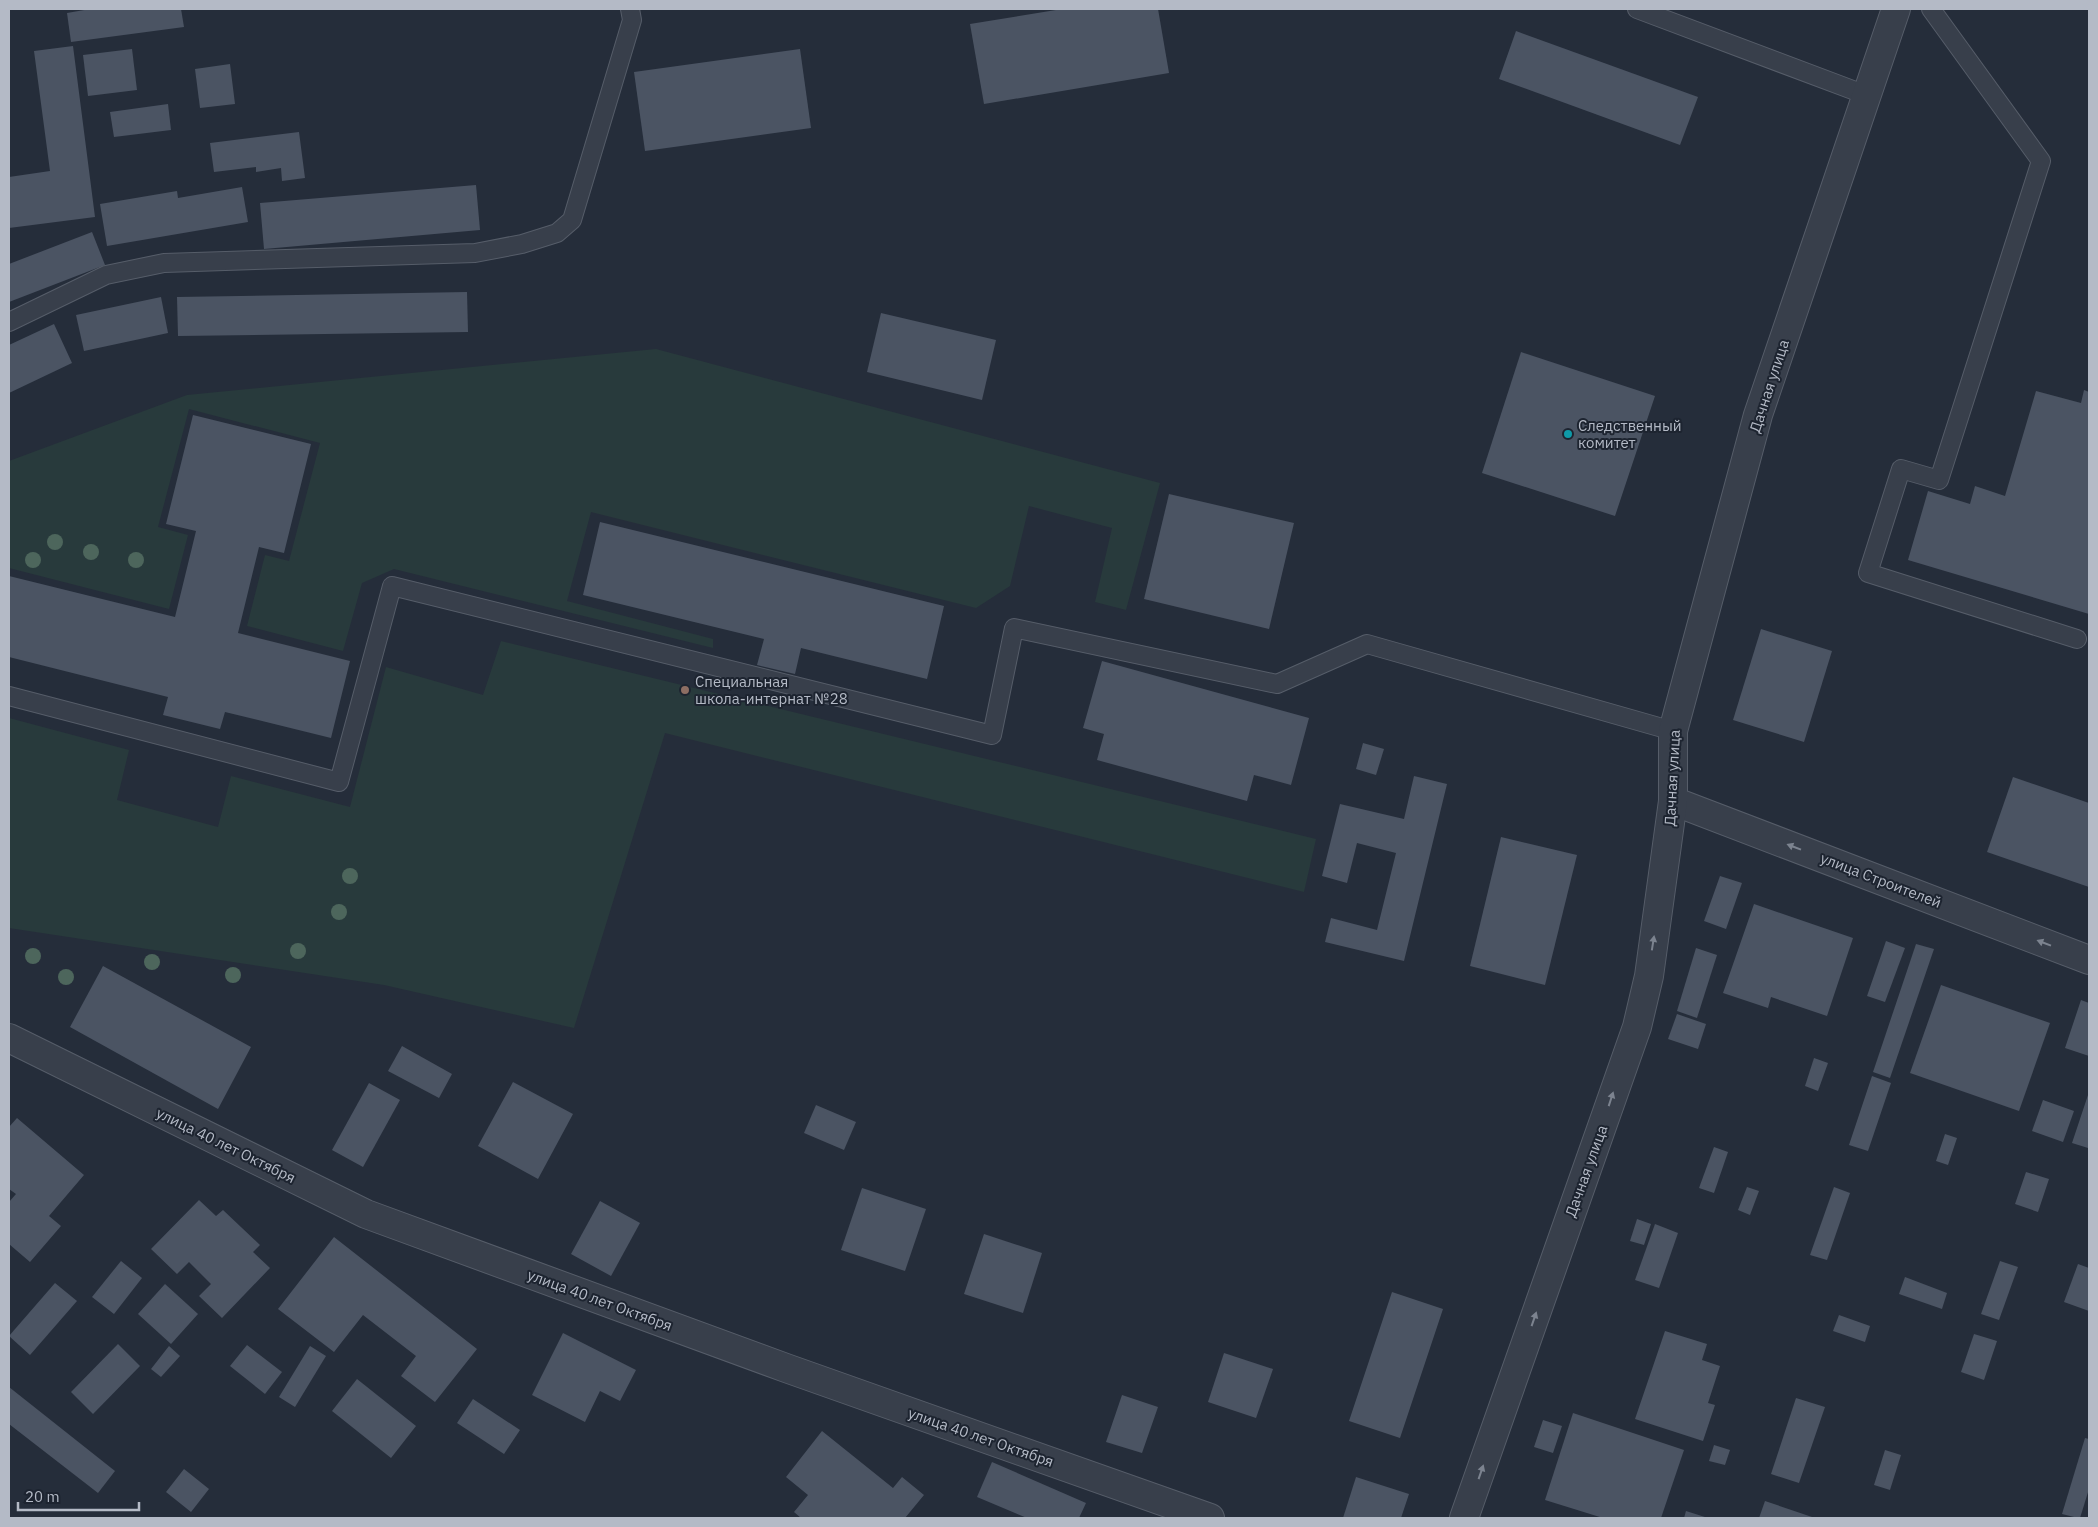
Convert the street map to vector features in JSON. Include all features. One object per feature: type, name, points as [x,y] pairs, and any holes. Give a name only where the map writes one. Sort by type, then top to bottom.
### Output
[{"type":"street","name":"Дачная улица","points":[[1464,1518],[1637,1027],[1648,976],[1673,801],[1673,730],[1758,415],[1896,9]]},
{"type":"street","name":"улица Строителей","points":[[1673,801],[2089,960]]},
{"type":"street","name":"улица 40 лет Октября","points":[[9,1038],[366,1214],[786,1368],[1210,1518]]},
{"type":"lane","points":[[9,322],[106,276],[164,263],[475,253],[522,244],[558,234],[572,220],[632,20],[630,9]]},
{"type":"lane","points":[[1637,9],[1866,95]]},
{"type":"lane","points":[[1931,9],[2041,161],[1939,480],[1901,469],[1868,573],[2077,639]]},
{"type":"lane","points":[[9,696],[339,782],[392,586],[992,735],[1014,628],[1278,684],[1367,644],[1673,730]]},
{"type":"shaded area","points":[[656,349],[1160,483],[1126,610],[1095,602],[1112,528],[1029,506],[1010,586],[976,608],[591,512],[567,601],[713,639],[713,648],[394,569],[362,583],[343,651],[247,626],[265,555],[289,561],[320,443],[189,409],[158,527],[188,535],[169,609],[9,568],[9,461],[187,395]]},
{"type":"shaded area","points":[[501,641],[1316,839],[1304,892],[665,733],[574,1028],[384,985],[9,928],[9,718],[129,750],[117,800],[218,827],[231,776],[350,807],[386,667],[483,695]]},
{"type":"building","points":[[90,9],[181,9],[184,27],[71,42],[67,13]]},
{"type":"building","points":[[1062,9],[1158,9],[1169,73],[984,104],[970,24]]},
{"type":"building","points":[[1516,31],[1698,97],[1680,145],[1499,79]]},
{"type":"building","points":[[73,46],[95,217],[9,228],[9,177],[50,171],[34,51]]},
{"type":"building","points":[[132,49],[137,90],[88,96],[83,55]]},
{"type":"building","points":[[800,49],[811,128],[645,151],[634,72]]},
{"type":"building","points":[[230,64],[235,104],[200,108],[195,69]]},
{"type":"building","points":[[168,104],[171,130],[114,137],[110,112]]},
{"type":"building","points":[[299,132],[305,178],[282,181],[281,168],[256,172],[256,167],[214,172],[210,143]]},
{"type":"building","points":[[476,185],[480,230],[264,249],[260,203]]},
{"type":"building","points":[[242,187],[248,222],[107,246],[100,204],[177,191],[178,198]]},
{"type":"building","points":[[92,232],[105,265],[9,302],[9,264]]},
{"type":"building","points":[[467,292],[468,332],[178,336],[177,297]]},
{"type":"building","points":[[161,297],[168,333],[84,351],[76,315]]},
{"type":"building","points":[[881,313],[996,340],[982,400],[867,372]]},
{"type":"building","points":[[54,324],[72,363],[9,393],[9,345]]},
{"type":"building","name":"Следственный комитет","points":[[1521,352],[1655,396],[1615,516],[1482,473]]},
{"type":"building","points":[[2084,390],[2089,392],[2089,614],[1908,560],[1928,491],[1970,504],[1975,486],[2005,496],[2036,391],[2081,403]]},
{"type":"building","points":[[193,415],[311,444],[284,553],[259,547],[238,633],[350,661],[331,738],[225,712],[220,729],[163,715],[168,697],[9,657],[9,576],[175,617],[196,531],[166,524]]},
{"type":"building","points":[[1169,494],[1294,523],[1269,629],[1144,599]]},
{"type":"building","points":[[600,522],[944,606],[927,679],[801,648],[795,674],[757,665],[764,639],[583,595]]},
{"type":"building","points":[[1761,629],[1832,651],[1804,742],[1733,720]]},
{"type":"building","points":[[1102,661],[1309,718],[1291,785],[1254,775],[1247,801],[1097,760],[1104,734],[1083,728]]},
{"type":"building","points":[[1363,743],[1384,749],[1376,775],[1356,769]]},
{"type":"building","points":[[1414,776],[1447,784],[1404,961],[1325,942],[1331,918],[1377,930],[1396,853],[1357,843],[1347,883],[1322,876],[1340,804],[1404,819]]},
{"type":"building","points":[[2013,777],[2089,803],[2089,887],[1987,852]]},
{"type":"building","points":[[1501,837],[1577,855],[1545,985],[1470,966]]},
{"type":"building","points":[[1720,876],[1742,883],[1726,929],[1704,921]]},
{"type":"building","points":[[1754,904],[1853,938],[1827,1016],[1771,997],[1768,1008],[1723,993]]},
{"type":"building","points":[[1886,941],[1905,948],[1885,1002],[1867,996]]},
{"type":"building","points":[[1916,944],[1934,949],[1890,1078],[1873,1072]]},
{"type":"building","points":[[1696,948],[1717,955],[1697,1018],[1677,1011]]},
{"type":"building","points":[[103,966],[251,1047],[218,1109],[70,1027]]},
{"type":"building","points":[[1941,985],[2050,1023],[2019,1111],[1910,1073]]},
{"type":"building","points":[[2081,1000],[2089,1003],[2089,1056],[2065,1048]]},
{"type":"building","points":[[1677,1014],[1706,1024],[1698,1049],[1668,1039]]},
{"type":"building","points":[[402,1046],[452,1074],[439,1098],[388,1071]]},
{"type":"building","points":[[1814,1058],[1828,1063],[1818,1091],[1805,1086]]},
{"type":"building","points":[[1872,1076],[1891,1083],[1868,1151],[1849,1145]]},
{"type":"building","points":[[513,1082],[573,1114],[538,1179],[478,1146]]},
{"type":"building","points":[[369,1083],[400,1100],[363,1167],[332,1150]]},
{"type":"building","points":[[2089,1092],[2089,1146],[2088,1148],[2072,1143]]},
{"type":"building","points":[[2043,1100],[2074,1111],[2063,1142],[2032,1131]]},
{"type":"building","points":[[816,1105],[856,1122],[844,1150],[804,1133]]},
{"type":"building","points":[[17,1118],[84,1175],[49,1216],[61,1226],[30,1262],[9,1244],[9,1202],[16,1194],[9,1189],[9,1127]]},
{"type":"building","points":[[1945,1134],[1957,1138],[1948,1165],[1936,1161]]},
{"type":"building","points":[[1714,1147],[1728,1152],[1714,1193],[1699,1188]]},
{"type":"building","points":[[2026,1172],[2049,1179],[2038,1212],[2015,1204]]},
{"type":"building","points":[[1747,1187],[1759,1191],[1750,1215],[1738,1210]]},
{"type":"building","points":[[1834,1187],[1850,1193],[1827,1260],[1810,1255]]},
{"type":"building","points":[[862,1188],[926,1209],[905,1271],[841,1250]]},
{"type":"building","points":[[199,1200],[216,1216],[223,1210],[260,1245],[253,1252],[270,1268],[222,1318],[199,1296],[211,1284],[189,1262],[177,1274],[151,1249]]},
{"type":"building","points":[[600,1201],[640,1223],[611,1276],[571,1254]]},
{"type":"building","points":[[1637,1219],[1651,1224],[1644,1245],[1630,1241]]},
{"type":"building","points":[[1655,1224],[1678,1233],[1659,1288],[1635,1280]]},
{"type":"building","points":[[984,1234],[1042,1253],[1023,1313],[964,1294]]},
{"type":"building","points":[[334,1237],[477,1349],[435,1402],[401,1376],[416,1356],[363,1315],[334,1352],[278,1309]]},
{"type":"building","points":[[121,1261],[142,1278],[114,1314],[92,1297]]},
{"type":"building","points":[[2000,1261],[2018,1267],[1999,1320],[1981,1314]]},
{"type":"building","points":[[2078,1264],[2089,1268],[2089,1311],[2064,1302]]},
{"type":"building","points":[[1905,1277],[1947,1293],[1942,1309],[1899,1294]]},
{"type":"building","points":[[55,1283],[77,1301],[30,1355],[9,1336]]},
{"type":"building","points":[[165,1284],[198,1314],[171,1344],[138,1314]]},
{"type":"building","points":[[1392,1292],[1443,1309],[1400,1438],[1349,1421]]},
{"type":"building","points":[[1839,1315],[1870,1326],[1865,1342],[1833,1331]]},
{"type":"building","points":[[1665,1331],[1707,1344],[1702,1360],[1720,1366],[1708,1403],[1715,1405],[1703,1441],[1635,1419]]},
{"type":"building","points":[[563,1333],[636,1370],[620,1401],[600,1391],[585,1422],[532,1395]]},
{"type":"building","points":[[1974,1334],[1997,1341],[1984,1380],[1961,1372]]},
{"type":"building","points":[[118,1344],[140,1366],[93,1414],[71,1392]]},
{"type":"building","points":[[247,1345],[282,1372],[265,1394],[230,1366]]},
{"type":"building","points":[[169,1346],[180,1356],[161,1377],[151,1369]]},
{"type":"building","points":[[310,1346],[326,1356],[295,1407],[279,1397]]},
{"type":"building","points":[[1224,1353],[1273,1369],[1256,1418],[1208,1402]]},
{"type":"building","points":[[357,1379],[416,1426],[391,1458],[332,1411]]},
{"type":"building","points":[[9,1387],[115,1471],[98,1493],[9,1424]]},
{"type":"building","points":[[1122,1395],[1158,1407],[1142,1453],[1106,1442]]},
{"type":"building","points":[[1796,1398],[1825,1407],[1799,1483],[1771,1474]]},
{"type":"building","points":[[473,1399],[520,1430],[504,1454],[457,1423]]},
{"type":"building","points":[[1573,1413],[1684,1450],[1661,1518],[1603,1518],[1545,1500]]},
{"type":"building","points":[[1543,1420],[1562,1426],[1553,1453],[1534,1447]]},
{"type":"building","points":[[822,1431],[893,1488],[902,1477],[924,1495],[905,1518],[801,1518],[794,1512],[808,1495],[786,1477]]},
{"type":"building","points":[[2085,1438],[2089,1439],[2089,1489],[2080,1518],[2078,1518],[2062,1514]]},
{"type":"building","points":[[1714,1445],[1730,1450],[1725,1465],[1709,1461]]},
{"type":"building","points":[[1885,1450],[1901,1455],[1890,1490],[1874,1485]]},
{"type":"building","points":[[992,1462],[1086,1503],[1079,1518],[1027,1518],[977,1497]]},
{"type":"building","points":[[184,1469],[209,1489],[191,1512],[166,1492]]},
{"type":"building","points":[[1356,1477],[1409,1494],[1401,1518],[1343,1518]]},
{"type":"building","points":[[1765,1501],[1815,1518],[1759,1518]]},
{"type":"building","points":[[1686,1511],[1708,1518],[1684,1518]]},
{"type":"place","name":"Следственный комитет","points":[[1568,434]]},
{"type":"place","name":"Специальная школа-интернат №28","points":[[685,690]]}]
